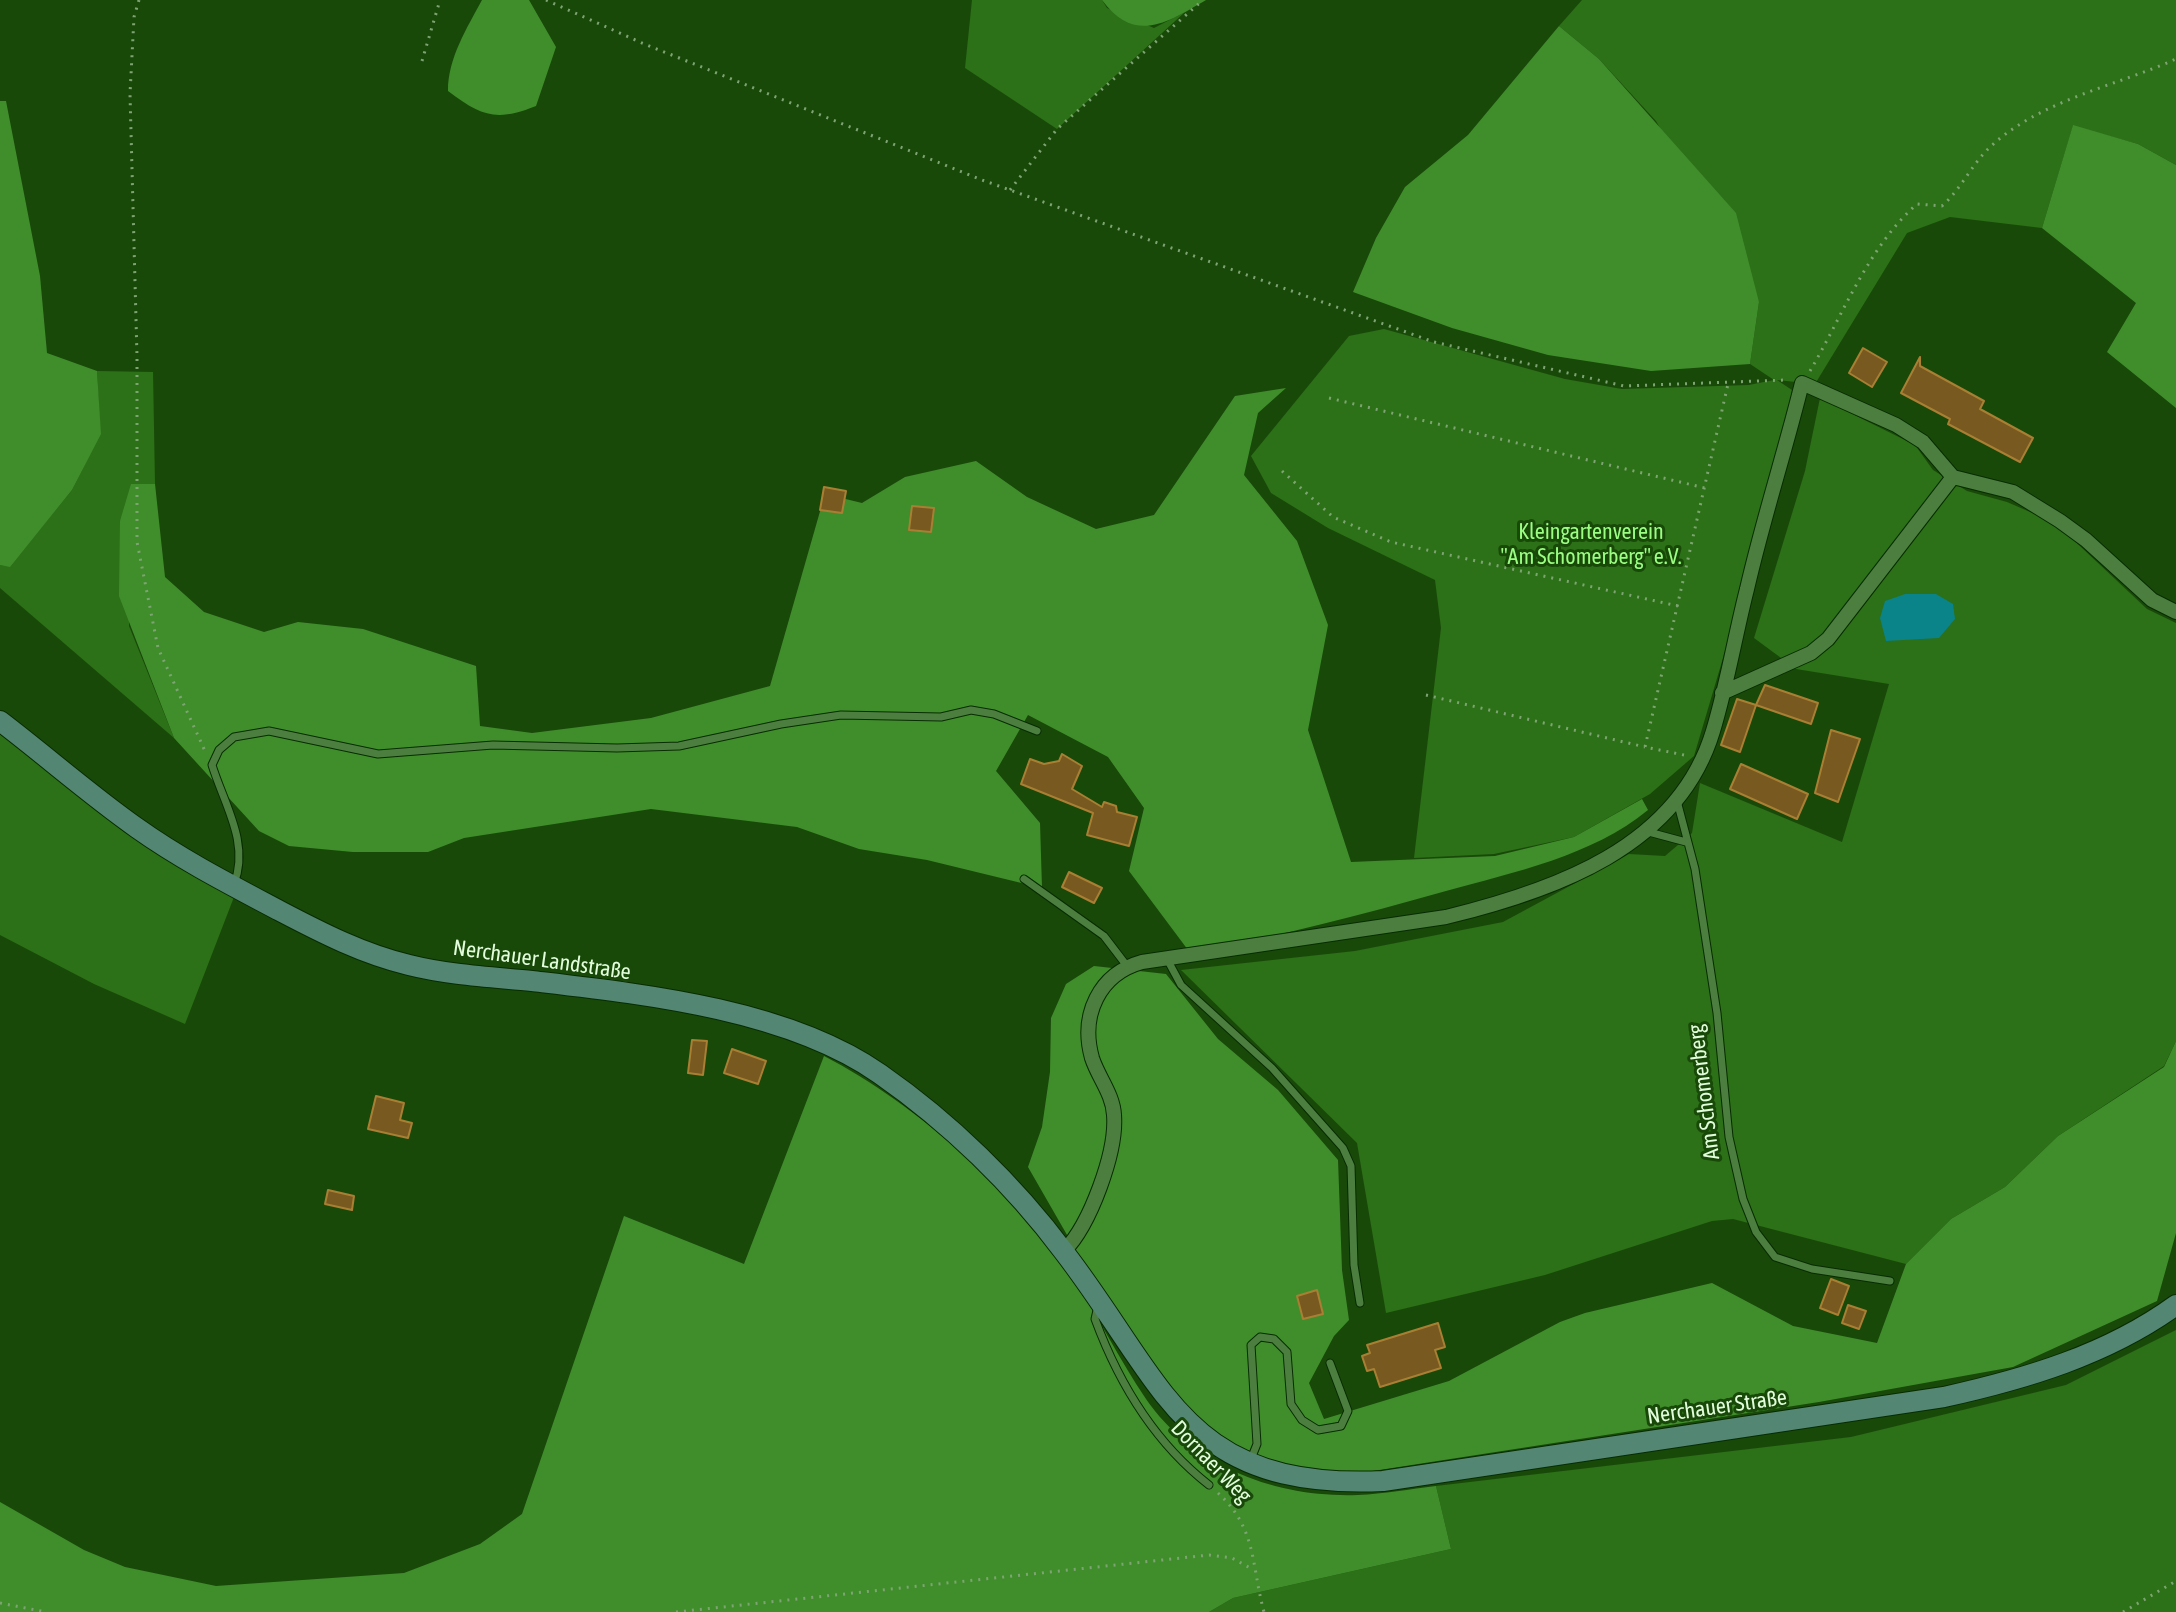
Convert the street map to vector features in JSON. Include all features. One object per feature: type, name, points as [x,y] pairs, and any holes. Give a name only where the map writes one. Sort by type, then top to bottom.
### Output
[{"type":"main road","name":"Nerchauer Landstraße","points":[[0,721],[137,828],[233,886],[347,945],[408,965],[673,1002],[750,1018],[837,1049],[881,1075],[936,1119],[1032,1212],[1064,1251]]},
{"type":"main road","name":"Nerchauer Straße","points":[[1064,1251],[1175,1409],[1209,1440],[1249,1464],[1292,1477],[1341,1483],[1383,1481],[1690,1433],[1843,1414],[2008,1383],[2106,1346],[2176,1305]]},
{"type":"street","points":[[1064,1251],[1077,1238],[1091,1205],[1106,1161],[1114,1115],[1092,1057],[1087,1024],[1104,983],[1127,966],[1446,917],[1489,906],[1565,881],[1621,852],[1677,797],[1702,758],[1713,733],[1802,383],[1896,425],[1923,442],[1953,477],[2013,492],[2060,521],[2152,600],[2176,612]]},
{"type":"street","points":[[1722,693],[1811,653],[1828,639],[1953,477]]},
{"type":"lane","points":[[233,886],[240,868],[238,833],[212,765],[219,750],[244,733],[269,731],[378,754],[493,745],[587,748],[679,746],[781,724],[841,715],[941,717],[971,710],[994,714],[1037,731]]},
{"type":"lane","name":"Am Schomerberg","points":[[1677,797],[1695,869],[1717,1013],[1729,1137],[1743,1199],[1756,1232],[1775,1257],[1812,1269],[1890,1281]]},
{"type":"lane","points":[[1645,831],[1686,842]]},
{"type":"lane","points":[[1024,879],[1104,936],[1127,966]]},
{"type":"lane","points":[[1167,959],[1181,985],[1272,1068],[1343,1148],[1351,1166],[1354,1265],[1360,1303]]},
{"type":"lane","name":"Dornaer Weg","points":[[1102,1303],[1096,1309],[1095,1319],[1128,1395],[1167,1446],[1209,1485]]},
{"type":"lane","points":[[1249,1464],[1257,1444],[1251,1345],[1260,1337],[1274,1339],[1287,1352],[1291,1404],[1302,1420],[1318,1430],[1341,1426],[1348,1411],[1330,1363]]},
{"type":"path","points":[[139,0],[134,17],[130,94],[137,357],[137,542],[158,648],[212,765]]},
{"type":"path","points":[[422,61],[440,0]]},
{"type":"path","points":[[546,0],[657,49],[1010,190],[1434,342],[1624,386],[1728,384],[1777,379],[1802,383],[1873,258],[1898,221],[1917,204],[1942,206],[1957,193],[1989,148],[2019,127],[2059,106],[2176,59]]},
{"type":"path","points":[[1010,190],[1057,129],[1203,0]]},
{"type":"path","points":[[1645,747],[1728,384]]},
{"type":"path","points":[[1329,398],[1705,488]]},
{"type":"path","points":[[1282,471],[1333,517],[1391,542],[1678,606]]},
{"type":"path","points":[[1426,695],[1702,758]]},
{"type":"path","name":"Dornaer Weg","points":[[1209,1485],[1237,1510],[1251,1539],[1252,1569],[1264,1612]]},
{"type":"path","points":[[676,1612],[1209,1555],[1232,1558],[1252,1569]]},
{"type":"path","points":[[2123,1612],[2176,1581]]},
{"type":"path","points":[[0,1603],[46,1612]]},
{"type":"green space","points":[[482,0],[529,0],[556,47],[536,106],[510,114],[489,114],[448,91],[455,55]]},
{"type":"green space","points":[[972,0],[1102,0],[1107,8],[1154,28],[1185,12],[1057,129],[965,68]]},
{"type":"green space","points":[[1102,0],[1206,0],[1165,22],[1139,26],[1114,14]]},
{"type":"green space","name":"Kleingartenverein \"Am Schomerberg\" e.V.","points":[[1582,0],[2176,0],[2176,165],[2138,144],[2073,126],[2042,228],[1950,217],[1907,233],[1815,384],[1777,380],[1792,390],[1779,469],[1694,756],[1650,794],[1574,837],[1494,854],[1414,858],[1441,628],[1435,580],[1328,528],[1271,493],[1251,456],[1349,336],[1384,329],[1565,379],[1622,389],[1749,385],[1774,380],[1750,364],[1759,302],[1656,121],[1599,59],[1559,26]]},
{"type":"green space","points":[[1559,26],[1599,59],[1736,213],[1759,302],[1750,364],[1651,371],[1548,355],[1452,328],[1353,292],[1376,238],[1405,187],[1468,135]]},
{"type":"green space","points":[[0,101],[6,101],[40,276],[47,353],[97,371],[101,434],[72,490],[10,567],[0,565]]},
{"type":"green space","points":[[2073,125],[2138,144],[2176,165],[2176,408],[2107,352],[2136,303],[2042,228]]},
{"type":"green space","points":[[97,371],[153,372],[155,484],[131,485],[129,626],[174,738],[0,588],[0,565],[10,566],[72,490],[100,434]]},
{"type":"green space","points":[[1286,388],[1258,413],[1244,475],[1297,541],[1328,625],[1308,730],[1351,862],[1495,856],[1574,837],[1642,799],[1648,810],[1602,839],[1552,861],[1351,917],[1191,954],[1129,871],[1144,808],[1108,757],[1028,715],[996,771],[1040,823],[1042,888],[927,860],[859,849],[797,827],[651,809],[464,838],[428,852],[353,852],[289,846],[259,831],[174,738],[119,596],[120,521],[131,484],[155,484],[165,577],[204,612],[264,632],[298,622],[363,629],[476,666],[480,726],[532,733],[651,718],[770,686],[825,494],[862,503],[905,477],[976,461],[1027,497],[1096,529],[1154,515],[1235,396]]},
{"type":"green space","points":[[1820,398],[1915,445],[1933,470],[1967,491],[2007,502],[2044,518],[2065,532],[2147,609],[2176,623],[2176,1041],[2164,1066],[2058,1136],[2005,1187],[1951,1219],[1906,1264],[1733,1219],[1712,1221],[1545,1275],[1386,1313],[1357,1143],[1181,970],[1355,951],[1503,922],[1629,854],[1665,856],[1692,833],[1700,783],[1842,842],[1889,684],[1796,669],[1754,638],[1805,471]]},
{"type":"green space","points":[[0,734],[124,832],[234,897],[185,1024],[94,984],[0,935]]},
{"type":"green space","points":[[1094,966],[1166,974],[1218,1039],[1278,1090],[1338,1160],[1342,1270],[1349,1320],[1334,1336],[1309,1383],[1324,1419],[1449,1381],[1560,1322],[1585,1313],[1712,1283],[1793,1326],[1877,1343],[1906,1264],[1951,1219],[2005,1187],[2058,1136],[2164,1067],[2176,1041],[2176,1233],[2157,1301],[2013,1367],[1819,1402],[1347,1475],[1261,1462],[1191,1422],[1124,1334],[1028,1167],[1042,1127],[1050,1072],[1051,1018],[1066,984]]},
{"type":"green space","points":[[824,1056],[894,1099],[929,1125],[994,1183],[1050,1247],[1074,1280],[1146,1399],[1165,1423],[1188,1443],[1239,1474],[1297,1491],[1358,1495],[1436,1486],[1451,1549],[1233,1598],[1209,1612],[0,1612],[0,1502],[84,1550],[125,1567],[216,1586],[404,1573],[480,1544],[522,1514],[624,1216],[744,1264]]},
{"type":"green space","points":[[2176,1330],[2176,1612],[1209,1612],[1233,1598],[1451,1549],[1436,1486],[1851,1437],[2066,1385]]},
{"type":"water","points":[[1905,594],[1936,594],[1953,604],[1955,619],[1939,638],[1886,641],[1880,618],[1885,601]]},
{"type":"building","points":[[1863,348],[1887,362],[1872,387],[1849,373]]},
{"type":"building","points":[[1920,357],[1920,366],[1984,401],[1980,409],[2033,438],[2020,462],[1948,424],[1950,419],[1901,393]]},
{"type":"building","points":[[824,487],[846,491],[842,513],[820,510]]},
{"type":"building","points":[[912,506],[934,508],[931,532],[909,530]]},
{"type":"building","points":[[1765,685],[1818,703],[1811,724],[1756,705]]},
{"type":"building","points":[[1737,699],[1756,705],[1740,752],[1721,745]]},
{"type":"building","points":[[1831,730],[1860,739],[1838,802],[1815,793]]},
{"type":"building","points":[[1062,754],[1082,766],[1072,789],[1102,807],[1104,802],[1116,806],[1117,812],[1137,817],[1129,846],[1087,835],[1093,813],[1021,784],[1030,759],[1044,764],[1059,761]]},
{"type":"building","points":[[1741,764],[1808,794],[1797,819],[1730,789]]},
{"type":"building","points":[[1069,872],[1102,888],[1094,903],[1062,887]]},
{"type":"building","points":[[692,1040],[707,1041],[703,1075],[688,1073]]},
{"type":"building","points":[[732,1049],[766,1061],[758,1084],[724,1073]]},
{"type":"building","points":[[376,1096],[404,1103],[400,1120],[412,1123],[408,1138],[368,1129]]},
{"type":"building","points":[[328,1190],[354,1196],[352,1210],[325,1204]]},
{"type":"building","points":[[1831,1279],[1849,1286],[1838,1315],[1820,1308]]},
{"type":"building","points":[[1317,1290],[1323,1314],[1303,1319],[1297,1296]]},
{"type":"building","points":[[1848,1305],[1866,1311],[1859,1329],[1842,1323]]},
{"type":"building","points":[[1438,1323],[1445,1347],[1435,1350],[1441,1368],[1380,1387],[1374,1369],[1367,1371],[1362,1356],[1370,1353],[1367,1345]]}]
